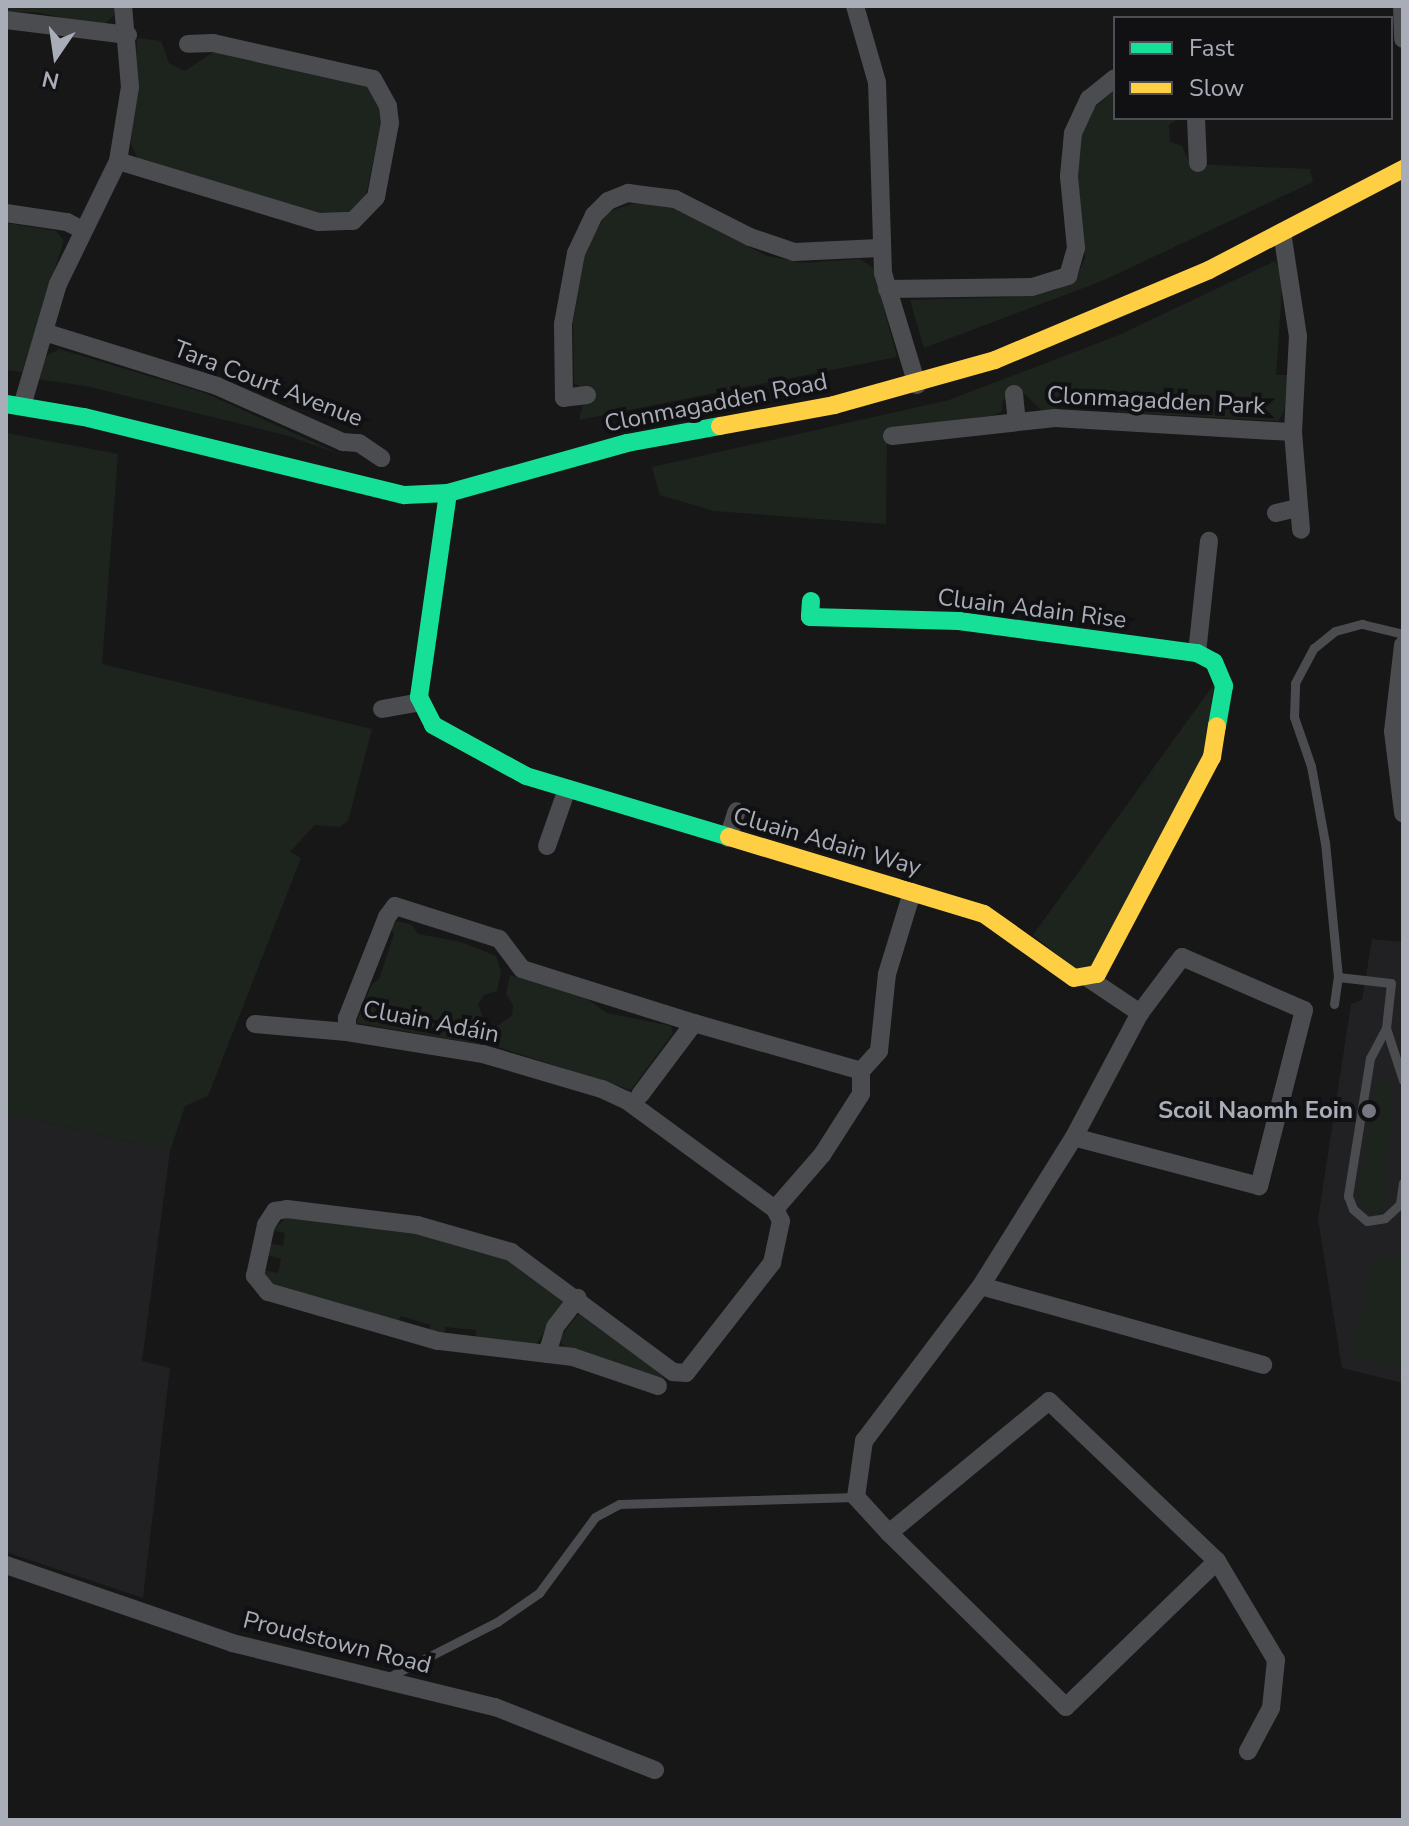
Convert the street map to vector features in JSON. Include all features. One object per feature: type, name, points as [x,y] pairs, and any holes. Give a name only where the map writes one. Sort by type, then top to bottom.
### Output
[{"type":"street","points":[[14,405],[83,230],[118,161],[130,87],[128,35],[123,6]]},
{"type":"street","points":[[855,6],[877,82],[879,248],[887,289],[917,385]]},
{"type":"street","points":[[1402,6],[1403,39]]},
{"type":"street","points":[[6,20],[128,35]]},
{"type":"street","points":[[118,161],[319,222],[353,221],[376,197],[390,123],[388,106],[373,79],[213,43],[188,44]]},
{"type":"street","points":[[887,289],[1032,287],[1068,276],[1076,248],[1069,176],[1073,133],[1089,99],[1113,80]]},
{"type":"street","points":[[1196,120],[1198,163]]},
{"type":"street","name":"Clonmagadden Road","points":[[14,405],[372,489],[405,495],[448,493],[627,443],[917,385],[1097,320],[1282,232],[1403,169]]},
{"type":"street","points":[[587,395],[564,398],[563,324],[579,243],[608,201],[628,193],[675,199],[750,237],[794,252],[879,248]]},
{"type":"street","points":[[6,213],[67,222],[83,230]]},
{"type":"street","name":"Clonmagadden Park","points":[[1282,232],[1298,336],[1293,432],[1301,530]]},
{"type":"street","name":"Tara Court Avenue","points":[[44,332],[217,386],[343,442],[359,443],[381,458]]},
{"type":"street","name":"Clonmagadden Park","points":[[1014,394],[1017,421]]},
{"type":"street","name":"Clonmagadden Park","points":[[892,436],[1017,421],[1118,420],[1293,432]]},
{"type":"street","points":[[382,709],[420,702],[448,493]]},
{"type":"street","points":[[1276,513],[1298,508]]},
{"type":"street","points":[[1140,1013],[1088,978],[1104,967],[1212,757],[1224,686],[1205,657],[1209,541]]},
{"type":"street","name":"Cluain Adain Rise","points":[[811,601],[810,617],[959,621],[1205,657]]},
{"type":"street","points":[[1403,645],[1393,731],[1403,813]]},
{"type":"street","name":"Cluain Adain Way","points":[[420,702],[433,725],[473,751],[567,789],[984,914],[1063,971],[1088,978]]},
{"type":"street","points":[[547,846],[567,789]]},
{"type":"street","points":[[728,838],[737,811]]},
{"type":"street","points":[[658,1386],[573,1357],[438,1341],[268,1292],[255,1276],[270,1217],[287,1209],[441,1230],[511,1252],[578,1298],[673,1372],[686,1373],[772,1263],[781,1221],[775,1209],[848,1118],[861,1094],[861,1071],[879,1051],[887,974],[912,892]]},
{"type":"street","name":"Cluain Adáin","points":[[694,1023],[522,969],[499,939],[395,906],[347,1018],[347,1032],[483,1054],[602,1089],[626,1100],[775,1209]]},
{"type":"street","points":[[1074,1137],[1259,1186],[1304,1010],[1182,957],[1140,1013],[1074,1137],[981,1286],[864,1441],[856,1497],[1066,1707],[1217,1561]]},
{"type":"street","points":[[640,1095],[694,1023],[861,1071]]},
{"type":"street","points":[[255,1024],[347,1032]]},
{"type":"street","points":[[981,1286],[1263,1365]]},
{"type":"street","points":[[547,1354],[555,1327],[578,1298]]},
{"type":"street","points":[[889,1533],[1049,1401],[1217,1561],[1276,1660],[1271,1708],[1248,1751]]},
{"type":"street","name":"Proudstown Road","points":[[6,1565],[232,1643],[495,1707],[655,1770]]},
{"type":"lane","points":[[1334,1004],[1338,977],[1325,843],[1311,766],[1294,717],[1295,683],[1314,648],[1335,631],[1362,624],[1403,634]]},
{"type":"lane","points":[[1338,977],[1391,983],[1386,1028],[1370,1058],[1348,1196],[1367,1221],[1385,1218],[1400,1204],[1403,1183]]},
{"type":"lane","points":[[1386,1028],[1403,1080]]},
{"type":"lane","points":[[382,1680],[497,1622],[539,1593],[595,1517],[619,1504],[856,1497]]},
{"type":"shaded area","points":[[6,6],[115,6],[115,14],[105,24],[92,24],[36,12],[6,12]]},
{"type":"shaded area","points":[[137,38],[161,41],[169,63],[185,71],[215,51],[367,85],[378,100],[382,120],[366,195],[350,214],[320,215],[138,159],[131,144]]},
{"type":"shaded area","points":[[1113,91],[1113,120],[1176,120],[1169,125],[1170,142],[1182,146],[1190,164],[1310,169],[1313,182],[1102,281],[924,348],[910,300],[1011,297],[1055,290],[1076,279],[1085,258],[1077,166],[1082,131],[1089,113]]},
{"type":"shaded area","points":[[644,200],[666,204],[767,256],[804,263],[860,259],[873,268],[897,357],[579,420],[586,391],[574,383],[573,322],[585,251],[607,212]]},
{"type":"shaded area","points":[[6,223],[56,231],[64,240],[22,372],[6,370]]},
{"type":"shaded area","points":[[1275,261],[1283,274],[1276,375],[1289,375],[1284,412],[1278,421],[1118,412],[1117,400],[1058,401],[1057,411],[1044,413],[1025,394],[1003,400],[1002,411],[994,415],[887,433],[886,524],[714,511],[660,495],[652,467],[949,400],[1119,335]]},
{"type":"shaded area","points":[[59,349],[205,393],[342,455],[289,436],[86,386],[37,379],[43,358]]},
{"type":"shaded area","points":[[6,433],[118,454],[102,664],[372,729],[348,821],[339,827],[315,825],[290,852],[301,858],[208,1096],[185,1106],[170,1151],[6,1113]]},
{"type":"shaded area","points":[[1214,684],[1203,766],[1098,966],[1079,972],[1033,935]]},
{"type":"shaded area","points":[[397,921],[412,925],[418,934],[461,942],[496,956],[501,972],[497,991],[484,995],[478,1004],[485,1023],[479,1044],[356,1023],[372,984],[379,979],[394,934],[390,928]]},
{"type":"shaded area","name":"Scoil Naomh Eoin","points":[[1372,939],[1403,942],[1403,1383],[1342,1368],[1318,1219],[1351,1004],[1362,1000]]},
{"type":"shaded area","points":[[510,975],[587,999],[607,1013],[671,1026],[673,1033],[631,1090],[489,1044],[494,1028],[512,1016],[513,1005],[506,994]]},
{"type":"shaded area","points":[[1377,1083],[1389,1083],[1391,1111],[1386,1194],[1391,1196],[1379,1214],[1368,1213],[1357,1199]]},
{"type":"shaded area","points":[[6,1113],[170,1151],[142,1361],[170,1368],[143,1598],[6,1552]]},
{"type":"shaded area","points":[[287,1217],[432,1236],[515,1262],[562,1296],[563,1305],[535,1345],[476,1338],[476,1330],[445,1327],[444,1335],[428,1332],[431,1325],[401,1316],[398,1322],[271,1285],[263,1280],[263,1270],[278,1273],[281,1259],[267,1255],[269,1243],[283,1246],[285,1233],[272,1230]]},
{"type":"shaded area","points":[[1375,1254],[1403,1260],[1403,1368],[1351,1355]]},
{"type":"shaded area","points":[[578,1314],[589,1316],[667,1379],[565,1348],[559,1339]]},
{"type":"traffic: fast","points":[[6,404],[84,417],[405,495],[448,493],[627,443],[720,426]]},
{"type":"traffic: fast","points":[[448,493],[419,697],[433,725],[526,776],[729,837]]},
{"type":"traffic: fast","points":[[811,601],[810,617],[959,621],[1197,653],[1214,662],[1224,686],[1217,726]]},
{"type":"traffic: slow","points":[[720,426],[834,405],[995,360],[1209,270],[1403,169]]},
{"type":"traffic: slow","points":[[729,837],[984,914],[1074,978],[1097,974],[1212,757],[1217,726]]},
{"type":"place","name":"Scoil Naomh Eoin","points":[[1369,1111]]}]
